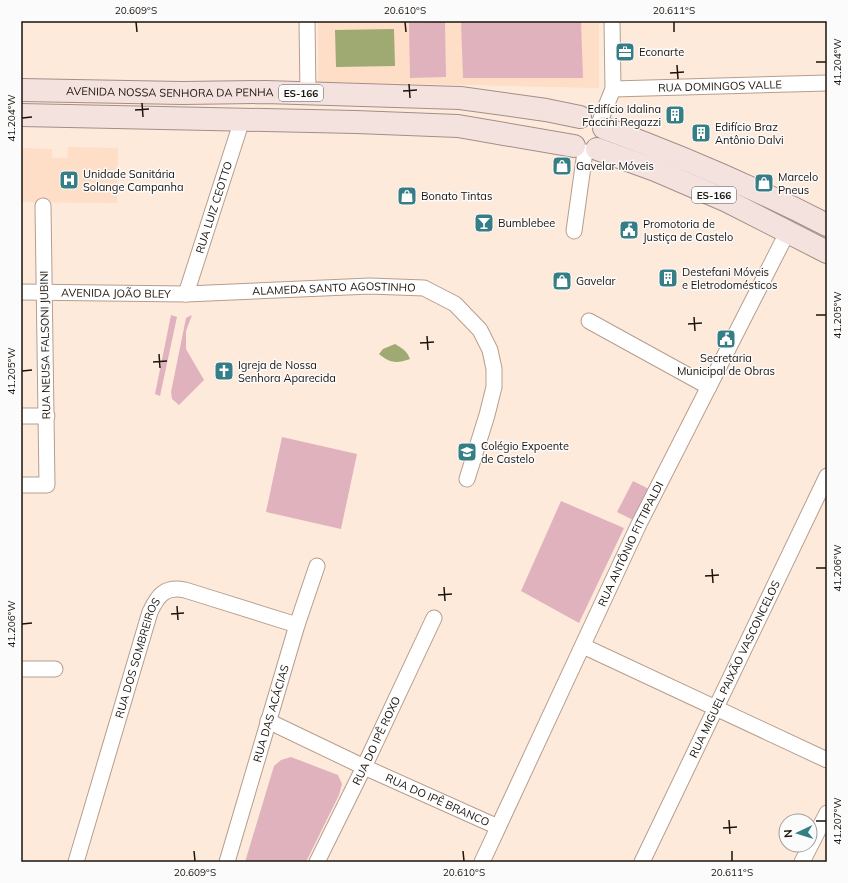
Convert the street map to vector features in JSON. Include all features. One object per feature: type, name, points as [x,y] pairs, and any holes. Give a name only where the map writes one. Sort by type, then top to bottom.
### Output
[{"type":"main road","name":"AVENIDA NOSSA SENHORA DA PENHA","points":[[21,90],[308,94],[460,98],[546,110],[595,122],[712,169],[827,225]]},
{"type":"main road","points":[[458,126],[460,98]]},
{"type":"main road","name":"ES-166","points":[[21,115],[458,126],[585,149],[655,170],[727,201],[827,252]]},
{"type":"main road","points":[[575,120],[595,122],[604,140],[585,149],[570,136],[570,130],[575,120]]},
{"type":"street","points":[[307,21],[308,94]]},
{"type":"street","points":[[595,122],[613,89],[612,21]]},
{"type":"street","name":"RUA DOMINGOS VALLE","points":[[613,89],[827,83]]},
{"type":"street","name":"RUA LUIZ CEOTTO","points":[[186,294],[242,120]]},
{"type":"street","points":[[574,231],[585,149]]},
{"type":"street","name":"RUA NEUSA FALSONI JUBINI","points":[[21,485],[47,485],[43,206]]},
{"type":"street","name":"RUA ANTÔNIO FITTIPALDI","points":[[482,862],[639,524],[788,231]]},
{"type":"street","name":"ALAMEDA SANTO AGOSTINHO","points":[[186,294],[370,286],[424,288],[455,304],[480,330],[490,350],[494,369],[494,387],[467,479]]},
{"type":"street","name":"AVENIDA JOÃO BLEY","points":[[21,292],[186,294]]},
{"type":"street","points":[[589,321],[709,387]]},
{"type":"street","points":[[21,416],[46,416]]},
{"type":"street","name":"RUA MIGUEL PAIXÃO VASCONCELOS","points":[[642,862],[827,476]]},
{"type":"street","name":"RUA DAS ACÁCIAS","points":[[228,862],[268,721],[317,566]]},
{"type":"street","name":"RUA DOS SOMBREIROS","points":[[76,862],[150,612],[156,599],[172,588],[185,590],[297,626]]},
{"type":"street","name":"RUA DO IPÊ ROXO","points":[[317,862],[364,767],[434,618]]},
{"type":"street","points":[[583,646],[827,760]]},
{"type":"street","points":[[21,669],[55,669]]},
{"type":"street","name":"RUA DO IPÊ BRANCO","points":[[268,721],[364,767],[498,827]]},
{"type":"street","points":[[802,862],[827,813]]},
{"type":"shaded area","points":[[318,21],[599,21],[599,88],[318,82]]},
{"type":"shaded area","points":[[461,21],[581,21],[583,78],[463,78]]},
{"type":"shaded area","points":[[445,22],[446,77],[410,78],[409,23]]},
{"type":"shaded area","points":[[394,29],[395,66],[336,67],[335,30]]},
{"type":"shaded area","name":"Unidade Sanitária Solange Campanha","points":[[68,147],[118,148],[117,203],[21,202],[21,148],[52,149],[52,158],[67,158]]},
{"type":"shaded area","points":[[171,315],[177,317],[160,396],[155,394]]},
{"type":"shaded area","points":[[192,315],[186,331],[186,349],[204,380],[179,405],[172,399],[171,392],[186,318]]},
{"type":"shaded area","points":[[395,344],[404,350],[410,359],[401,362],[393,362],[379,354],[383,349]]},
{"type":"shaded area","points":[[282,437],[357,454],[341,529],[266,512]]},
{"type":"shaded area","points":[[633,481],[651,490],[635,521],[617,512]]},
{"type":"shaded area","points":[[561,501],[624,528],[579,623],[521,591]]},
{"type":"shaded area","points":[[291,757],[338,775],[342,784],[339,795],[306,862],[245,862],[274,766],[281,760]]},
{"type":"place","name":"Econarte","points":[[625,52]]},
{"type":"place","name":"Edifício Idalina Faccini Regazzi","points":[[675,115]]},
{"type":"place","name":"Edifício Braz Antônio Dalvi","points":[[701,133]]},
{"type":"place","name":"Gavelar Móveis","points":[[562,166]]},
{"type":"place","name":"Unidade Sanitária Solange Campanha","points":[[69,180]]},
{"type":"place","name":"Marcelo Pneus","points":[[764,183]]},
{"type":"place","name":"Bonato Tintas","points":[[407,196]]},
{"type":"place","name":"Bumblebee","points":[[484,223]]},
{"type":"place","name":"Promotoria de Justiça de Castelo","points":[[629,230]]},
{"type":"place","name":"Destefani Móveis e Eletrodomésticos","points":[[668,278]]},
{"type":"place","name":"Gavelar","points":[[562,281]]},
{"type":"place","name":"Secretaria Municipal de Obras","points":[[726,339]]},
{"type":"place","name":"Igreja de Nossa Senhora Aparecida","points":[[224,371]]},
{"type":"place","name":"Colégio Expoente de Castelo","points":[[467,452]]}]
